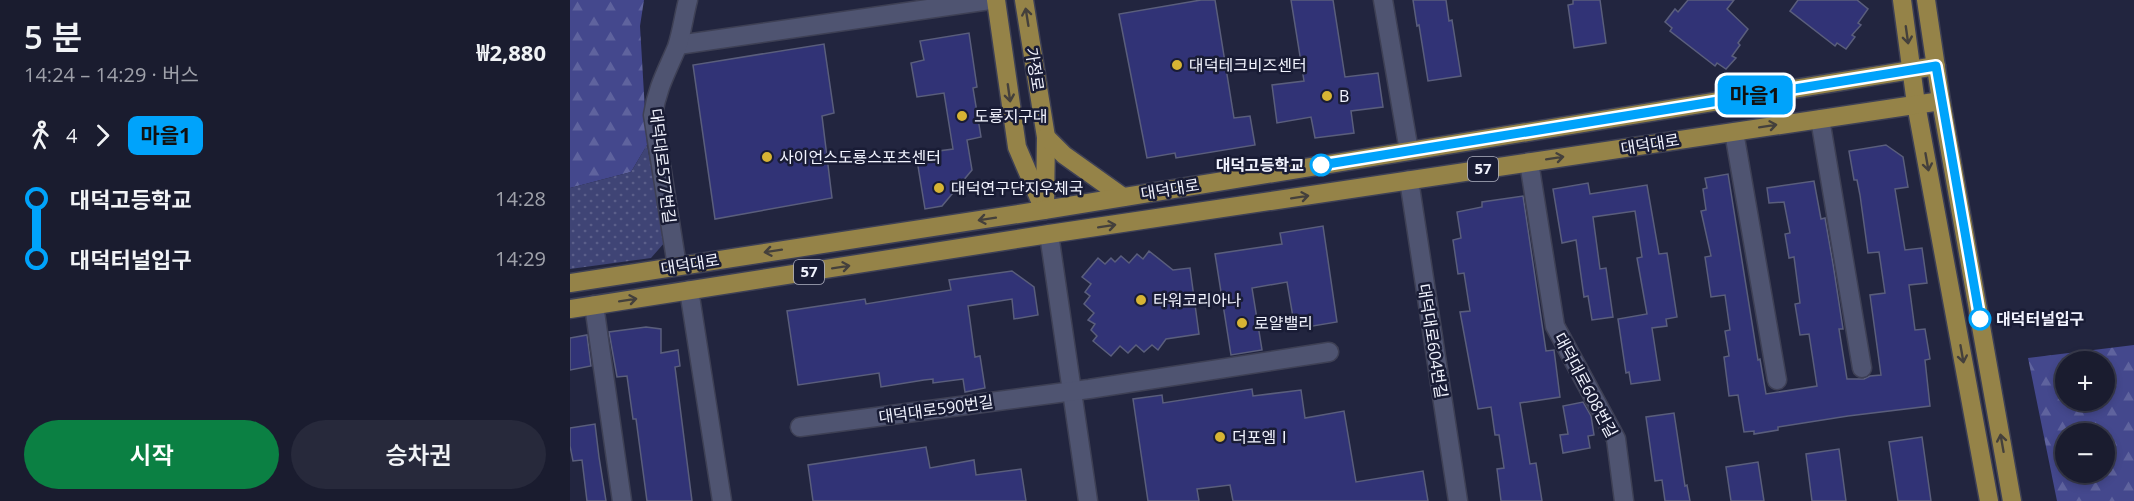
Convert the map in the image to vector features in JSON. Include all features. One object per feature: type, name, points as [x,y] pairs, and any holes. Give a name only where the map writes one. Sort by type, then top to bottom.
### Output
[{"type":"main road","name":"가정로","points":[[996,0],[1017,147],[1044,210]]},
{"type":"main road","name":"가정로","points":[[1024,0],[1046,136],[1044,210]]},
{"type":"main road","points":[[1902,0],[1916,104],[1989,501]]},
{"type":"main road","points":[[1926,0],[1941,101],[2012,501]]},
{"type":"main road","name":"대덕대로","points":[[570,283],[1044,210],[1936,66]]},
{"type":"main road","name":"대덕대로","points":[[570,309],[1049,234],[1941,101]]},
{"type":"main road","points":[[1046,136],[1064,155],[1123,197]]},
{"type":"street","name":"대덕대로577번길","points":[[677,266],[653,115],[660,84],[678,45],[688,0]]},
{"type":"street","points":[[678,45],[990,0]]},
{"type":"street","points":[[1383,0],[1409,151]]},
{"type":"street","points":[[1820,119],[1862,368]]},
{"type":"street","points":[[1734,132],[1777,380]]},
{"type":"street","name":"대덕대로608번길","points":[[1529,162],[1555,326],[1616,439],[1624,501]]},
{"type":"street","name":"대덕대로604번길","points":[[1409,180],[1458,501]]},
{"type":"street","points":[[1049,234],[1088,501]]},
{"type":"street","points":[[688,290],[722,501]]},
{"type":"street","points":[[594,305],[622,501]]},
{"type":"street","name":"대덕대로590번길","points":[[800,427],[1071,391],[1329,352]]},
{"type":"green space","points":[[570,0],[644,0],[640,26],[647,145],[631,172],[570,188]]},
{"type":"green space","points":[[2134,345],[2134,501],[2057,501],[2028,358],[2055,355],[2055,411],[2115,411],[2115,351],[2085,351]]},
{"type":"shaded area","points":[[647,145],[665,242],[651,258],[570,269],[570,188],[631,172]]},
{"type":"building","name":"대덕테크비즈센터","points":[[1201,0],[1215,0],[1234,118],[1250,116],[1255,145],[1176,158],[1175,153],[1147,158],[1119,14]]},
{"type":"building","name":"B","points":[[1291,0],[1333,0],[1345,77],[1378,73],[1383,107],[1351,111],[1354,133],[1315,138],[1311,117],[1277,123],[1272,85],[1304,81]]},
{"type":"building","points":[[1413,0],[1446,0],[1449,21],[1452,20],[1461,76],[1428,81]]},
{"type":"building","points":[[1573,0],[1600,0],[1606,43],[1574,48],[1568,5],[1573,4]]},
{"type":"building","points":[[1688,0],[1734,0],[1727,9],[1748,29],[1732,56],[1736,58],[1726,69],[1717,63],[1715,66],[1670,31],[1672,28],[1665,22],[1675,9],[1678,12]]},
{"type":"building","points":[[1798,0],[1857,0],[1868,9],[1858,23],[1861,25],[1852,35],[1855,37],[1846,49],[1837,43],[1835,46],[1790,11]]},
{"type":"building","points":[[969,33],[977,87],[973,88],[981,137],[967,140],[972,170],[942,206],[925,209],[916,154],[953,149],[944,93],[917,97],[911,63],[924,60],[920,41]]},
{"type":"building","name":"사이언스도룡스포츠센터","points":[[824,44],[834,113],[822,116],[832,198],[715,219],[693,65]]},
{"type":"building","points":[[1886,145],[1903,157],[1908,187],[1895,189],[1905,250],[1922,248],[1927,283],[1909,285],[1915,330],[1925,329],[1930,359],[1925,360],[1930,406],[1778,427],[1778,430],[1754,434],[1754,431],[1744,432],[1738,395],[1729,396],[1724,357],[1729,356],[1725,331],[1730,330],[1725,295],[1711,297],[1705,257],[1711,256],[1701,211],[1706,210],[1703,189],[1707,188],[1705,178],[1728,174],[1758,360],[1760,359],[1766,394],[1817,386],[1809,334],[1800,335],[1795,304],[1800,303],[1794,257],[1789,258],[1785,234],[1790,233],[1784,202],[1769,203],[1767,188],[1814,181],[1821,219],[1825,218],[1833,264],[1843,329],[1839,329],[1847,379],[1864,379],[1881,375],[1870,295],[1885,293],[1879,252],[1868,253],[1860,195],[1857,180],[1854,180],[1849,151]]},
{"type":"building","points":[[1588,183],[1590,194],[1647,185],[1659,254],[1667,253],[1677,317],[1666,319],[1667,326],[1652,328],[1660,380],[1631,384],[1629,372],[1626,373],[1618,319],[1647,314],[1637,258],[1642,257],[1635,211],[1593,217],[1600,269],[1606,268],[1613,317],[1592,320],[1588,296],[1584,297],[1576,240],[1562,243],[1553,189]]},
{"type":"building","points":[[1523,196],[1546,351],[1554,350],[1560,397],[1520,403],[1530,464],[1536,463],[1542,501],[1501,501],[1497,469],[1504,468],[1499,435],[1495,435],[1491,407],[1478,409],[1460,312],[1470,311],[1464,273],[1458,274],[1453,240],[1461,238],[1457,212],[1482,207],[1482,202]]},
{"type":"building","points":[[1323,226],[1337,322],[1295,329],[1287,282],[1252,288],[1262,350],[1231,355],[1215,254],[1282,244],[1280,233]]},
{"type":"building","name":"타워코리아나","points":[[1149,251],[1173,270],[1190,268],[1199,334],[1166,339],[1158,350],[1152,345],[1144,352],[1136,345],[1128,353],[1120,346],[1111,356],[1093,341],[1097,336],[1091,330],[1095,324],[1088,320],[1094,313],[1084,304],[1090,296],[1085,292],[1091,284],[1082,277],[1098,258],[1105,264],[1111,258],[1115,262],[1121,256],[1129,263],[1137,254],[1143,259]]},
{"type":"building","points":[[1012,271],[1034,287],[1038,315],[1014,319],[1012,299],[968,306],[975,357],[980,356],[985,388],[965,392],[963,379],[933,383],[933,379],[881,387],[879,373],[798,385],[787,311],[865,299],[866,304],[951,290],[949,280]]},
{"type":"building","points":[[646,327],[661,329],[661,353],[678,350],[680,366],[675,367],[692,501],[647,501],[636,419],[633,419],[627,376],[617,377],[609,332]]},
{"type":"building","points":[[587,335],[591,366],[570,370],[570,338]]},
{"type":"building","points":[[1252,389],[1253,396],[1301,390],[1305,418],[1344,411],[1356,482],[1423,471],[1428,501],[1233,501],[1230,485],[1197,489],[1199,501],[1148,501],[1133,399],[1162,395],[1163,403]]},
{"type":"building","points":[[1583,402],[1591,416],[1594,435],[1588,436],[1590,448],[1563,453],[1560,435],[1568,434],[1563,406]]},
{"type":"building","points":[[1674,413],[1685,486],[1687,485],[1690,501],[1665,501],[1662,480],[1655,481],[1646,417]]},
{"type":"building","points":[[595,424],[606,501],[587,501],[582,460],[573,461],[570,446],[570,428]]},
{"type":"building","points":[[1922,437],[1931,501],[1898,501],[1889,442]]},
{"type":"building","points":[[926,447],[930,468],[974,460],[976,475],[1021,469],[1026,501],[813,501],[808,465]]},
{"type":"building","points":[[1839,449],[1846,501],[1812,501],[1806,454]]},
{"type":"building","points":[[1758,462],[1764,501],[1731,501],[1726,467]]},
{"type":"bus line","name":"마을1","points":[[1321,165],[1936,66],[1980,319]]},
{"type":"place","name":"대덕테크비즈센터","points":[[1177,65]]},
{"type":"place","name":"B","points":[[1327,96]]},
{"type":"place","name":"도룡지구대","points":[[962,116]]},
{"type":"place","name":"사이언스도룡스포츠센터","points":[[767,157]]},
{"type":"place","name":"대덕고등학교","points":[[1321,165]]},
{"type":"place","name":"대덕연구단지우체국","points":[[939,188]]},
{"type":"place","name":"타워코리아나","points":[[1141,300]]},
{"type":"place","name":"대덕터널입구","points":[[1980,319]]},
{"type":"place","name":"로얄밸리","points":[[1242,323]]},
{"type":"place","name":"더포엠Ⅰ","points":[[1220,437]]}]
